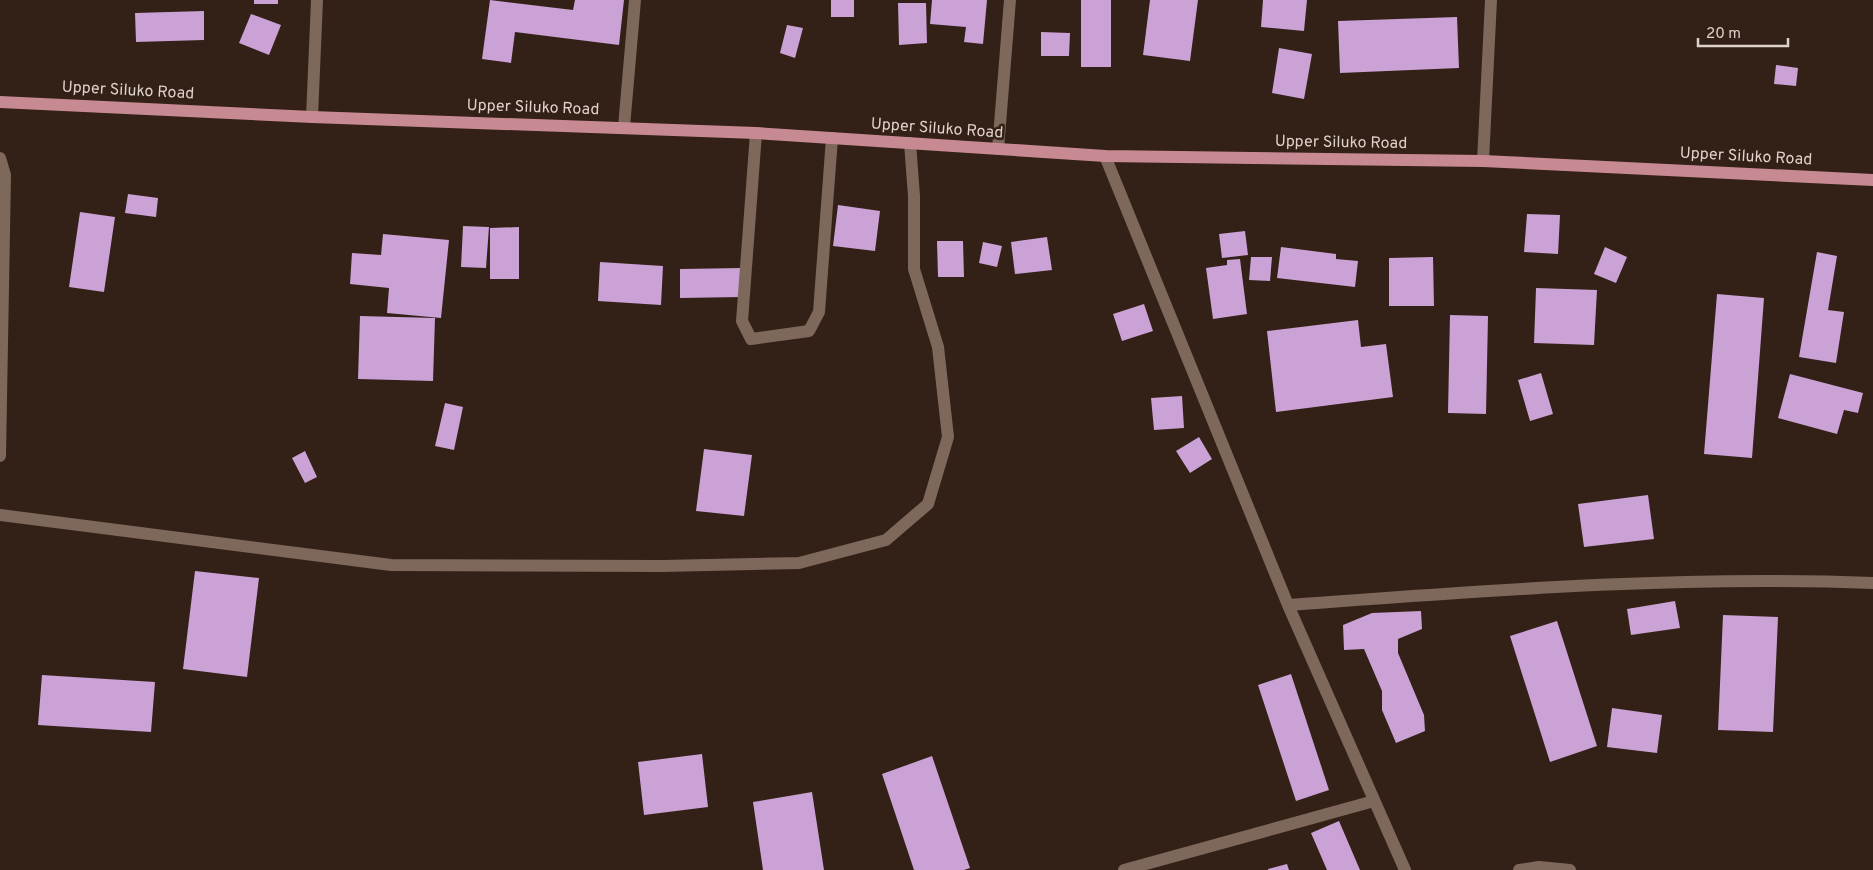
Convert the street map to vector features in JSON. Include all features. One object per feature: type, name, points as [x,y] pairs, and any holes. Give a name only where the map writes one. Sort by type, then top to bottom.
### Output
[{"type":"main road","name":"Upper Siluko Road","points":[[0,102],[756,133],[1105,156],[1483,161],[1873,180]]},
{"type":"street","points":[[312,116],[318,0]]},
{"type":"street","points":[[624,127],[634,0]]},
{"type":"street","points":[[998,149],[1010,0]]},
{"type":"street","points":[[1483,161],[1491,0]]},
{"type":"street","points":[[756,133],[742,321],[751,339],[810,331],[819,312],[832,138]]},
{"type":"street","points":[[0,514],[391,565],[663,566],[799,562],[886,540],[928,504],[948,437],[938,347],[914,269],[914,196],[910,143]]},
{"type":"street","points":[[1105,156],[1288,605],[1405,870]]},
{"type":"street","points":[[0,158],[5,175],[0,456]]},
{"type":"street","points":[[1288,605],[1606,584],[1808,580],[1873,583]]},
{"type":"street","points":[[1124,870],[1374,801]]},
{"type":"street","points":[[1519,870],[1539,867],[1570,870]]},
{"type":"building","points":[[254,0],[278,0],[278,4],[254,4]]},
{"type":"building","points":[[490,0],[573,10],[575,0],[624,0],[619,45],[515,32],[511,63],[482,59]]},
{"type":"building","points":[[831,0],[854,0],[854,17],[831,17]]},
{"type":"building","points":[[932,0],[987,0],[983,44],[964,42],[966,27],[930,24]]},
{"type":"building","points":[[1081,0],[1111,0],[1111,67],[1081,67]]},
{"type":"building","points":[[1150,0],[1198,0],[1190,61],[1143,55]]},
{"type":"building","points":[[1263,0],[1307,0],[1304,31],[1261,27]]},
{"type":"building","points":[[898,3],[926,3],[927,43],[899,45]]},
{"type":"building","points":[[204,11],[204,40],[136,42],[135,13]]},
{"type":"building","points":[[251,14],[281,25],[269,55],[239,43]]},
{"type":"building","points":[[1457,17],[1459,68],[1340,73],[1338,21]]},
{"type":"building","points":[[787,25],[803,28],[795,58],[780,53]]},
{"type":"building","points":[[1041,32],[1070,33],[1069,56],[1041,56]]},
{"type":"building","points":[[1279,48],[1312,54],[1304,99],[1272,93]]},
{"type":"building","points":[[1776,65],[1798,68],[1796,86],[1774,84]]},
{"type":"building","points":[[128,194],[158,198],[156,217],[125,213]]},
{"type":"building","points":[[838,205],[880,211],[875,251],[833,246]]},
{"type":"building","points":[[80,212],[115,217],[104,292],[69,287]]},
{"type":"building","points":[[1527,214],[1560,215],[1558,254],[1524,252]]},
{"type":"building","points":[[463,226],[489,227],[486,268],[461,267]]},
{"type":"building","points":[[519,227],[519,279],[490,279],[490,228]]},
{"type":"building","points":[[1245,231],[1248,255],[1222,258],[1219,234]]},
{"type":"building","points":[[383,234],[449,240],[441,318],[387,313],[389,288],[350,284],[352,253],[381,255]]},
{"type":"building","points":[[1047,237],[1052,270],[1015,274],[1011,242]]},
{"type":"building","points":[[937,241],[963,241],[964,277],[938,277]]},
{"type":"building","points":[[983,242],[1002,246],[997,267],[979,263]]},
{"type":"building","points":[[1281,247],[1336,254],[1336,259],[1358,261],[1355,287],[1277,278]]},
{"type":"building","points":[[1605,247],[1627,257],[1616,283],[1594,274]]},
{"type":"building","points":[[1817,252],[1837,256],[1828,310],[1844,312],[1836,363],[1799,357]]},
{"type":"building","points":[[1251,257],[1272,257],[1270,281],[1249,280]]},
{"type":"building","points":[[1433,257],[1434,306],[1389,306],[1389,258]]},
{"type":"building","points":[[1240,259],[1247,314],[1213,319],[1206,268],[1227,265],[1227,260]]},
{"type":"building","points":[[600,262],[663,266],[661,305],[598,301]]},
{"type":"building","points":[[742,268],[742,297],[680,298],[680,269]]},
{"type":"building","points":[[1536,288],[1597,290],[1594,345],[1534,343]]},
{"type":"building","points":[[1717,294],[1764,298],[1752,458],[1704,454]]},
{"type":"building","points":[[1144,304],[1153,331],[1122,341],[1113,314]]},
{"type":"building","points":[[1450,315],[1488,316],[1486,414],[1448,413]]},
{"type":"building","points":[[360,316],[435,318],[433,381],[358,379]]},
{"type":"building","points":[[1358,320],[1361,347],[1386,344],[1393,397],[1276,412],[1267,331]]},
{"type":"building","points":[[1541,373],[1553,414],[1530,421],[1518,380]]},
{"type":"building","points":[[1790,374],[1863,393],[1858,413],[1844,410],[1837,434],[1778,418]]},
{"type":"building","points":[[1182,396],[1184,428],[1154,430],[1151,398]]},
{"type":"building","points":[[445,403],[463,407],[454,450],[435,446]]},
{"type":"building","points":[[1199,437],[1212,459],[1190,473],[1176,451]]},
{"type":"building","points":[[704,449],[752,455],[744,516],[696,511]]},
{"type":"building","points":[[305,451],[317,477],[305,483],[292,458]]},
{"type":"building","points":[[1648,495],[1654,539],[1584,547],[1578,504]]},
{"type":"building","points":[[195,571],[259,578],[247,677],[183,669]]},
{"type":"building","points":[[1675,601],[1680,628],[1631,635],[1627,609]]},
{"type":"building","points":[[1421,611],[1422,629],[1398,639],[1398,653],[1424,715],[1425,731],[1396,743],[1382,710],[1382,691],[1364,649],[1344,650],[1343,625],[1372,613]]},
{"type":"building","points":[[1723,615],[1778,617],[1773,732],[1718,730]]},
{"type":"building","points":[[1557,621],[1597,746],[1550,762],[1510,636]]},
{"type":"building","points":[[1291,674],[1329,790],[1296,801],[1258,685]]},
{"type":"building","points":[[42,675],[155,682],[151,732],[38,725]]},
{"type":"building","points":[[1612,708],[1662,715],[1657,753],[1607,747]]},
{"type":"building","points":[[702,754],[708,807],[644,815],[638,762]]},
{"type":"building","points":[[932,756],[970,868],[964,870],[914,870],[882,774]]},
{"type":"building","points":[[812,792],[824,870],[763,870],[753,802]]},
{"type":"building","points":[[1339,821],[1360,870],[1327,870],[1311,833]]},
{"type":"building","points":[[1287,864],[1289,870],[1268,870],[1268,869]]}]
